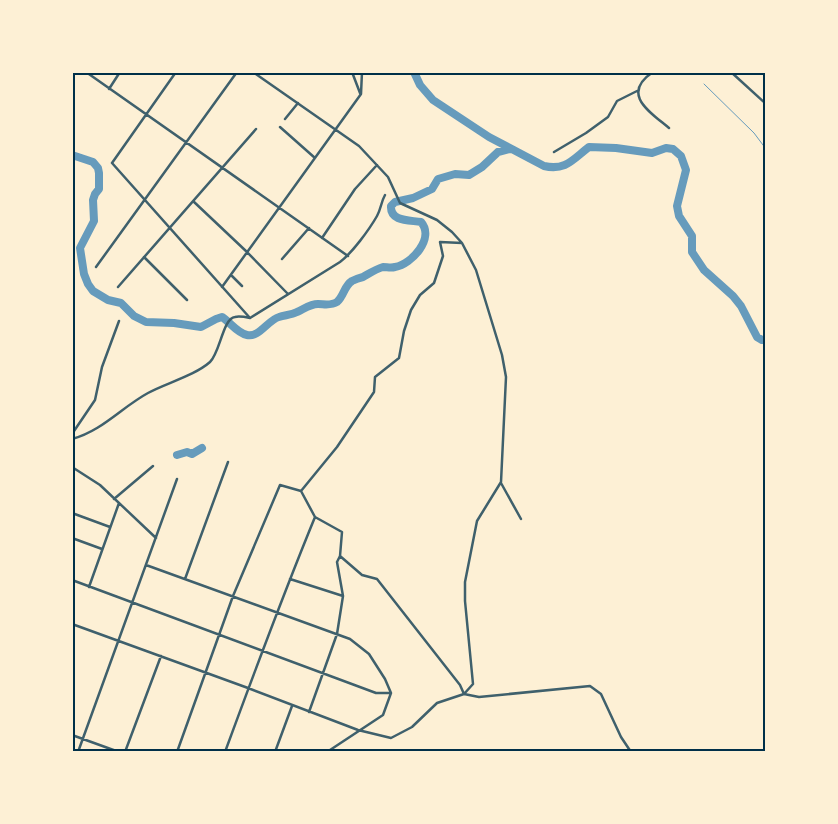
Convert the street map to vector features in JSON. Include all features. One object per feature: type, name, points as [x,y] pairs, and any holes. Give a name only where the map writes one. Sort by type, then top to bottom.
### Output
[{"type":"street","points":[[86,72],[348,256]]},
{"type":"street","points":[[109,89],[120,72]]},
{"type":"street","points":[[176,72],[112,163],[250,318]]},
{"type":"street","points":[[96,267],[237,72]]},
{"type":"street","points":[[252,72],[359,146],[391,182],[400,203],[438,220],[452,232],[462,243],[476,270],[502,355],[506,377],[501,482],[477,522],[465,582],[464,601],[472,684],[464,694]]},
{"type":"street","points":[[352,72],[361,94]]},
{"type":"street","points":[[222,287],[361,94],[362,72]]},
{"type":"street","points":[[554,152],[608,117],[617,101],[637,90],[645,78],[653,72]]},
{"type":"street","points":[[731,72],[766,104]]},
{"type":"street","points":[[637,90],[638,97],[648,111],[669,128]]},
{"type":"street","points":[[285,119],[298,103]]},
{"type":"street","points":[[280,127],[315,158]]},
{"type":"street","points":[[118,287],[256,129]]},
{"type":"street","points":[[322,238],[355,189],[377,165]]},
{"type":"street","points":[[72,439],[111,420],[131,402],[149,392],[211,362],[216,356],[227,323],[234,316],[250,318],[348,256],[378,215],[385,194]]},
{"type":"street","points":[[193,201],[288,294]]},
{"type":"street","points":[[282,258],[309,228]]},
{"type":"street","points":[[301,491],[337,447],[374,392],[375,377],[399,358],[404,331],[411,310],[420,295],[434,283],[443,256],[440,242],[462,243]]},
{"type":"street","points":[[144,256],[187,300]]},
{"type":"street","points":[[231,275],[242,286]]},
{"type":"street","points":[[72,434],[96,400],[102,367],[119,320]]},
{"type":"street","points":[[185,579],[228,462]]},
{"type":"street","points":[[114,499],[153,466]]},
{"type":"street","points":[[72,467],[100,485],[156,538]]},
{"type":"street","points":[[78,752],[177,479]]},
{"type":"street","points":[[501,482],[522,519]]},
{"type":"street","points":[[177,752],[233,596],[280,485],[301,491],[315,517],[342,532],[340,556],[337,562],[343,596],[337,634],[309,712]]},
{"type":"street","points":[[89,586],[119,503]]},
{"type":"street","points":[[72,513],[110,527]]},
{"type":"street","points":[[225,752],[315,517]]},
{"type":"street","points":[[72,538],[102,550]]},
{"type":"street","points":[[340,556],[362,575],[377,579],[460,685],[464,694]]},
{"type":"street","points":[[146,565],[350,639],[369,654],[386,679],[391,693],[383,715],[327,752]]},
{"type":"street","points":[[290,579],[343,596]]},
{"type":"street","points":[[72,580],[322,674],[376,693],[391,693]]},
{"type":"street","points":[[73,624],[358,730],[391,738],[412,727],[437,703],[464,694],[479,697],[590,686],[601,694],[621,736],[631,752]]},
{"type":"street","points":[[125,752],[161,656]]},
{"type":"street","points":[[275,752],[292,706]]},
{"type":"street","points":[[72,735],[119,752]]},
{"type":"waterway","points":[[414,72],[420,85],[433,100],[489,137],[544,166],[558,167],[569,163],[589,147],[616,148],[652,153],[666,148],[673,149],[681,156],[686,170],[677,206],[679,216],[692,236],[692,252],[704,270],[733,296],[741,306],[757,337],[766,340]]},
{"type":"waterway","points":[[704,84],[754,133],[766,149]]},
{"type":"waterway","points":[[72,155],[93,162],[98,168],[99,173],[99,189],[93,200],[94,221],[80,248],[84,274],[93,291],[108,300],[121,303],[134,316],[146,322],[174,323],[201,327],[222,317],[240,332],[251,335],[256,334],[279,317],[295,313],[312,305],[335,303],[352,281],[380,268],[395,267],[408,261],[420,249],[425,235],[425,228],[421,222],[397,218],[391,206],[395,202],[413,198],[432,189],[438,179],[455,174],[469,175],[482,167],[498,152],[510,149]]},
{"type":"waterway","points":[[177,455],[187,452],[192,454],[202,448]]}]
